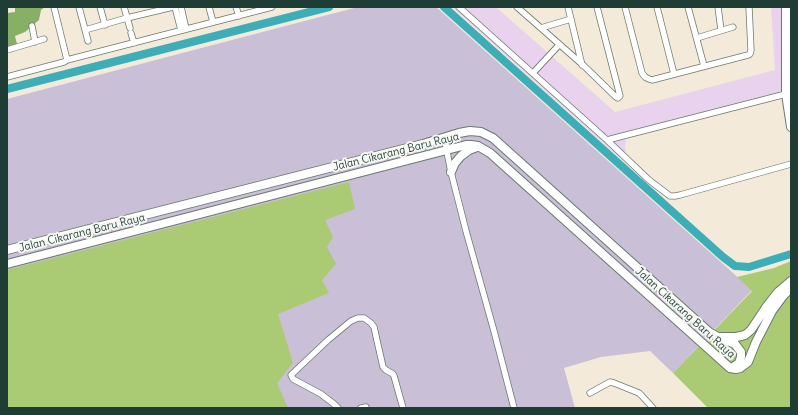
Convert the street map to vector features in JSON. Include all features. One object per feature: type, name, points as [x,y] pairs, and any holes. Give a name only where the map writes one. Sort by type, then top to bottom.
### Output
[{"type":"main road","points":[[786,7],[786,94],[791,127]]},
{"type":"main road","name":"Jalan Cikarang Baru Raya","points":[[7,250],[408,148],[459,133],[481,132],[492,138],[709,332],[718,337],[736,337],[745,335],[751,330],[778,292],[791,280]]},
{"type":"main road","name":"Jalan Cikarang Baru Raya","points":[[7,264],[466,145],[471,145],[478,146],[490,153],[730,368],[740,368],[748,362],[756,342],[771,313],[783,296],[791,288]]},
{"type":"main road","points":[[451,172],[455,163],[461,156],[478,146]]},
{"type":"main road","points":[[66,235],[70,247]]},
{"type":"main road","points":[[718,337],[735,344],[741,352],[739,363],[730,368]]},
{"type":"street","points":[[54,7],[67,60]]},
{"type":"street","points":[[79,7],[88,42]]},
{"type":"street","points":[[100,7],[105,25]]},
{"type":"street","points":[[124,7],[134,43]]},
{"type":"street","points":[[85,30],[174,7],[184,30]]},
{"type":"street","points":[[181,7],[184,30]]},
{"type":"street","points":[[209,7],[213,22]]},
{"type":"street","points":[[236,7],[238,16]]},
{"type":"street","points":[[7,77],[238,16],[263,8],[272,7]]},
{"type":"street","points":[[459,7],[607,140],[649,180],[670,196],[680,195],[791,164]]},
{"type":"street","points":[[517,7],[618,98],[620,96],[597,7]]},
{"type":"street","points":[[568,7],[582,65]]},
{"type":"street","points":[[625,7],[642,73],[645,77],[652,80],[750,54],[752,50],[749,7]]},
{"type":"street","points":[[657,7],[674,74]]},
{"type":"street","points":[[688,7],[704,66]]},
{"type":"street","points":[[718,7],[721,30]]},
{"type":"street","points":[[541,28],[571,19]]},
{"type":"street","points":[[32,26],[35,42]]},
{"type":"street","points":[[696,38],[733,27]]},
{"type":"street","points":[[7,50],[44,40]]},
{"type":"street","points":[[533,73],[559,45]]},
{"type":"street","points":[[607,140],[786,94]]},
{"type":"street","points":[[444,137],[466,231],[514,408]]},
{"type":"street","points":[[338,408],[321,394],[293,379],[291,375],[328,340],[358,318],[364,318],[371,323],[374,328],[383,367],[394,376],[403,408]]},
{"type":"street","points":[[590,393],[610,382],[639,393],[653,408]]},
{"type":"shaded area","points":[[358,7],[436,7],[752,290],[673,373],[650,351],[601,357],[564,368],[575,408],[7,408],[7,99]]},
{"type":"shaded area","points":[[452,7],[496,7],[615,112],[775,70],[771,7],[785,7],[789,96],[627,138],[625,145],[626,152],[620,158]]},
{"type":"green space","points":[[15,7],[45,7],[41,10],[39,20],[25,32],[15,36],[17,44],[7,47],[7,13],[15,12]]},
{"type":"green space","points":[[349,182],[355,209],[325,220],[333,237],[327,247],[336,264],[322,280],[329,293],[278,314],[293,363],[277,383],[288,408],[7,408],[7,270]]},
{"type":"green space","points":[[791,261],[791,408],[708,408],[673,373],[752,291],[737,277],[774,268]]},
{"type":"waterway","points":[[7,89],[329,7]]},
{"type":"waterway","points":[[444,7],[723,257],[735,266],[749,267],[791,254]]}]
